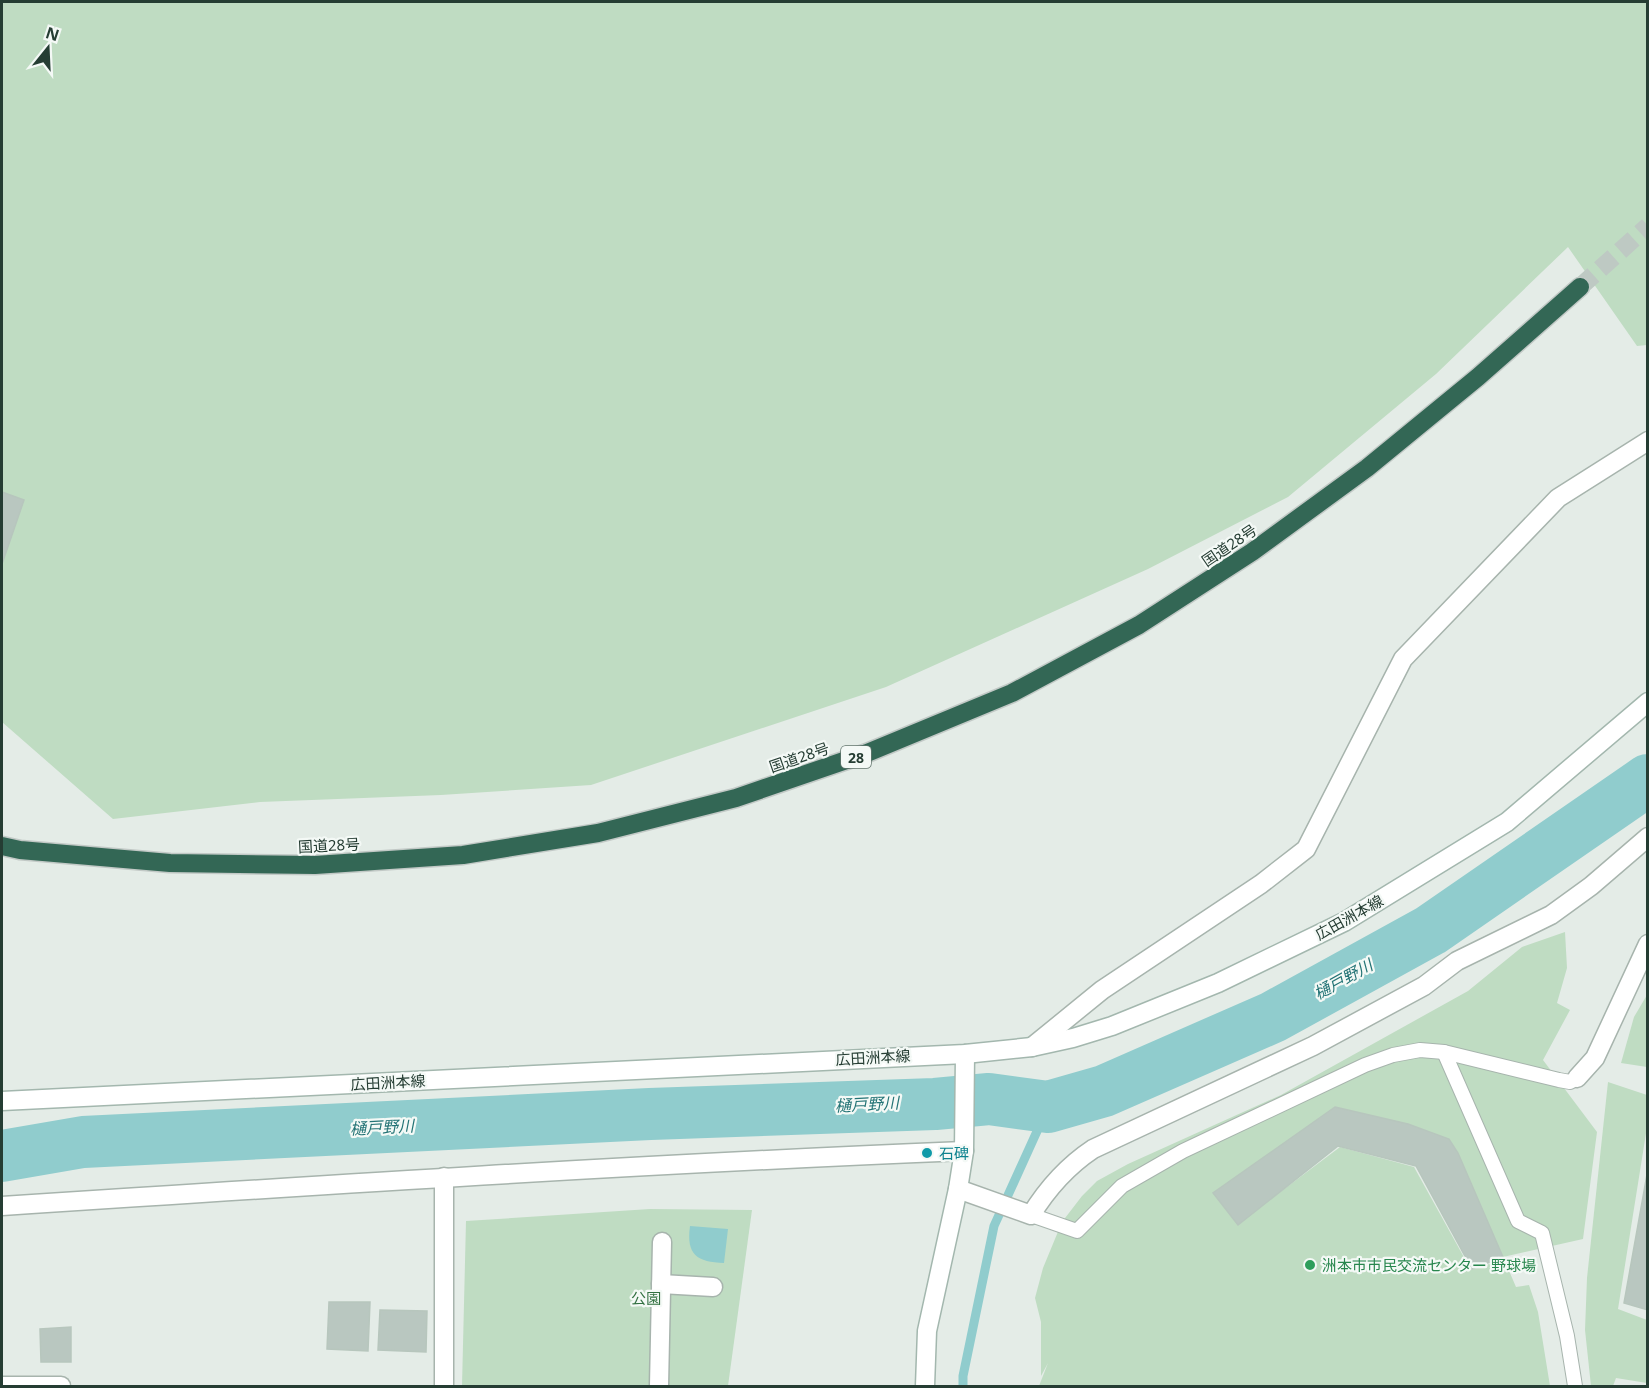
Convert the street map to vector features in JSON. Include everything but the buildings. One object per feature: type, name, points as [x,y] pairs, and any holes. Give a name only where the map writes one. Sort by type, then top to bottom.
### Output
[{"type":"highway","name":"国道28号","points":[[2,846],[170,863],[315,866],[464,855],[610,830],[736,798],[867,753],[1012,693],[1139,625],[1243,558],[1367,468],[1478,377],[1580,287]]},
{"type":"street","points":[[1032,1047],[1102,990],[1261,884],[1306,849],[1403,659],[1558,498],[1647,441]]},
{"type":"street","name":"広田洲本線","points":[[2,1101],[965,1062],[1073,1038],[1122,1022],[1218,983],[1344,922],[1507,822],[1647,702]]},
{"type":"street","points":[[958,1189],[1031,1215],[1041,1198],[1058,1178],[1075,1161],[1093,1149],[1313,1046],[1424,986],[1457,961],[1551,915],[1591,886],[1647,837]]},
{"type":"street","points":[[1577,1078],[1595,1058],[1647,944]]},
{"type":"street","points":[[925,1386],[927,1331],[958,1189],[965,1144],[965,1062]]},
{"type":"street","points":[[2,1206],[444,1177],[774,1159],[965,1144]]},
{"type":"street","points":[[444,1177],[444,1386]]},
{"type":"street","points":[[659,1386],[662,1242]]},
{"type":"street","points":[[661,1284],[713,1287]]},
{"type":"street","points":[[2,1386],[61,1386]]},
{"type":"lane","points":[[1031,1215],[1077,1231],[1122,1186],[1183,1150],[1365,1065],[1393,1055],[1420,1050],[1444,1052],[1569,1082],[1577,1078]]},
{"type":"lane","points":[[1444,1052],[1518,1221],[1542,1233],[1567,1336],[1575,1386]]},
{"type":"green space","points":[[2,2],[1647,2],[1647,345],[1637,346],[1568,247],[1436,374],[1288,497],[1148,569],[886,687],[591,785],[441,795],[260,802],[113,819],[2,722]]},
{"type":"green space","points":[[1565,932],[1567,968],[1557,1003],[1570,1010],[1543,1060],[1597,1132],[1583,1239],[1503,1257],[1458,1153],[1449,1139],[1408,1124],[1335,1107],[1214,1193],[1238,1224],[1340,1147],[1414,1167],[1471,1270],[1504,1259],[1516,1287],[1529,1285],[1538,1312],[1550,1386],[1039,1386],[1048,1363],[1041,1376],[1041,1322],[1035,1298],[1043,1268],[1062,1222],[1097,1181],[1128,1164],[1281,1095],[1468,991],[1522,947]]},
{"type":"green space","points":[[1647,995],[1647,1067],[1621,1063],[1634,1017]]},
{"type":"green space","points":[[1608,1082],[1647,1095],[1647,1127],[1618,1309],[1647,1320],[1647,1383],[1616,1378],[1613,1386],[1591,1386],[1585,1330],[1587,1278]]},
{"type":"green space","name":"公園","points":[[650,1209],[752,1210],[728,1386],[462,1386],[466,1221]]},
{"type":"water","points":[[690,1226],[728,1229],[724,1263],[707,1261],[695,1255],[690,1244]]},
{"type":"waterway","name":"樋戸野川","points":[[2,1156],[83,1142],[650,1114],[935,1104],[989,1099],[1048,1107],[1104,1091],[1273,1017],[1431,930],[1648,780]]},
{"type":"waterway","points":[[963,1386],[963,1376],[994,1226],[1048,1107]]},
{"type":"tunnel","points":[[1580,287],[1648,226]]},
{"type":"place","name":"石碑","points":[[927,1153]]},
{"type":"place","name":"洲本市市民交流センター 野球場","points":[[1310,1265]]}]
